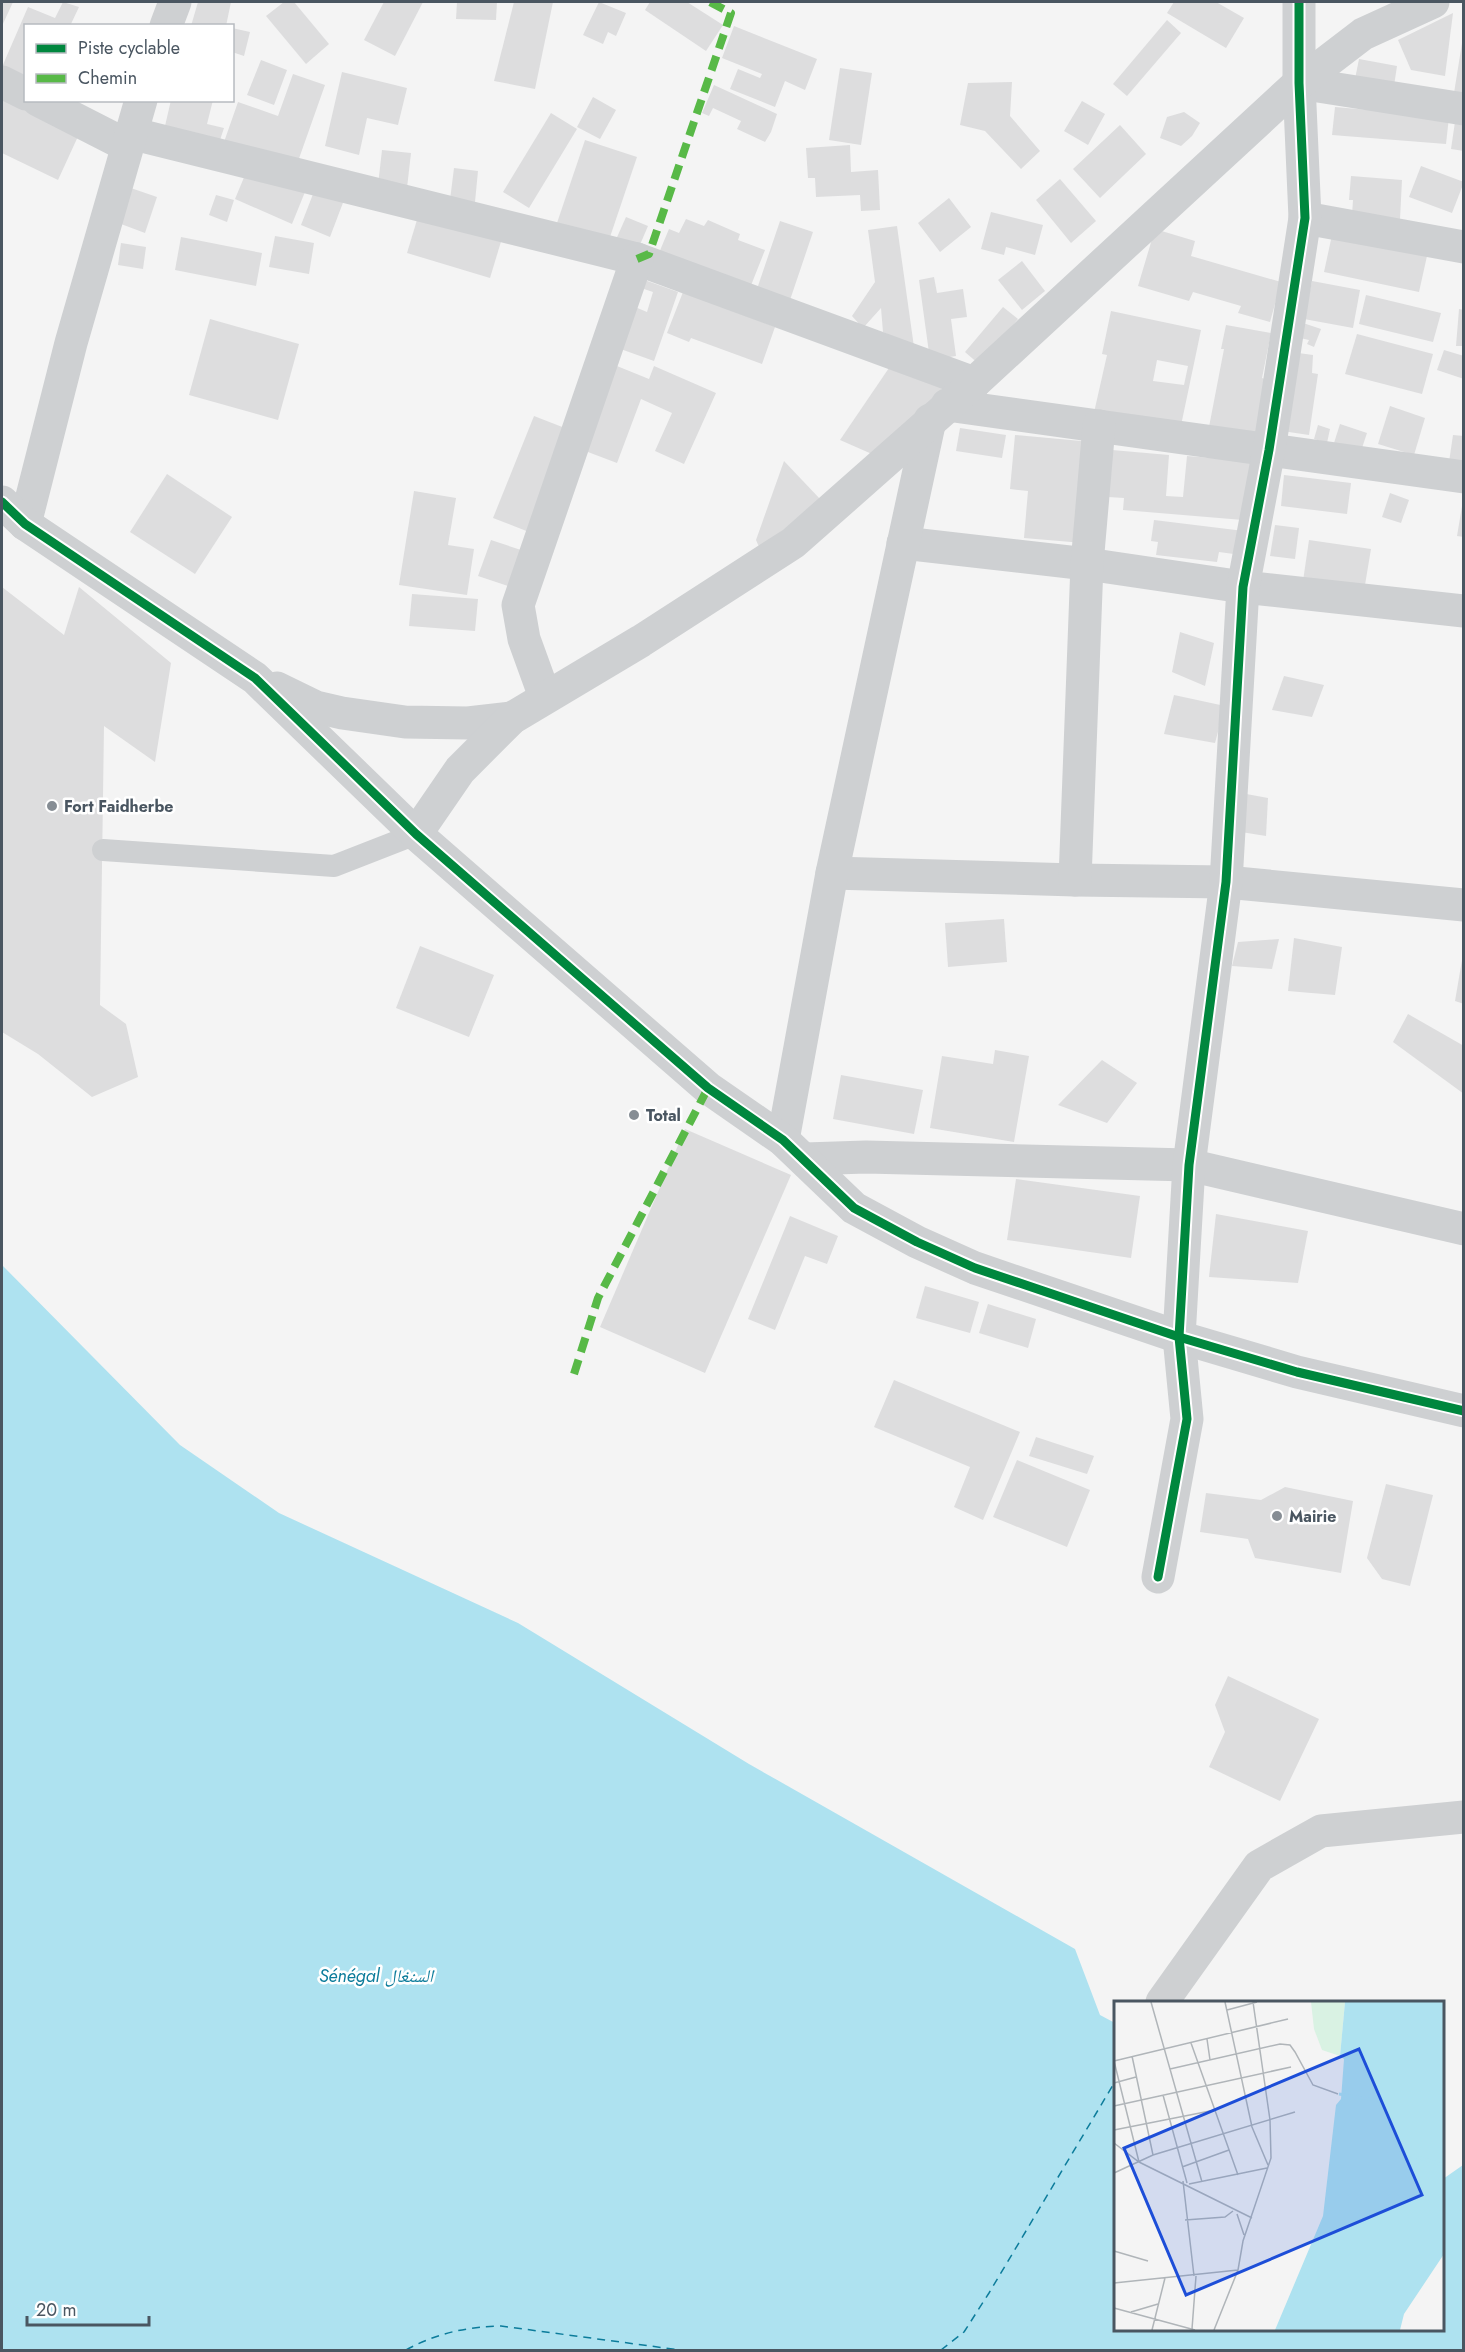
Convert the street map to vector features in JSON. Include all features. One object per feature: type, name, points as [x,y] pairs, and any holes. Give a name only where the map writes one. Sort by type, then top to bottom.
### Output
[{"type":"street","points":[[167,24],[175,2]]},
{"type":"street","points":[[1158,1577],[1186,1419],[1179,1337],[1189,1165],[1226,882],[1243,587],[1269,450],[1305,218],[1299,83],[1299,2]]},
{"type":"street","points":[[416,834],[460,770],[512,718],[641,641],[793,543],[974,383],[1299,83],[1363,34],[1433,2]]},
{"type":"street","points":[[2,82],[24,93]]},
{"type":"street","points":[[1299,83],[1464,109]]},
{"type":"street","points":[[43,102],[128,139],[637,259],[974,383]]},
{"type":"street","points":[[140,102],[70,343],[13,513],[255,678],[316,707],[405,722],[468,723],[512,718]]},
{"type":"street","points":[[1305,218],[1464,248]]},
{"type":"street","points":[[545,697],[524,639],[518,605],[637,259]]},
{"type":"street","points":[[939,412],[1099,426],[1464,477]]},
{"type":"street","points":[[794,1150],[832,873],[903,543],[939,412]]},
{"type":"street","points":[[1075,880],[1087,564],[1099,426]]},
{"type":"street","points":[[903,543],[1087,564],[1243,587],[1464,611]]},
{"type":"street","points":[[255,678],[416,834],[708,1088],[794,1150],[854,1208],[917,1242],[975,1268],[1179,1337],[1297,1371],[1464,1411]]},
{"type":"street","points":[[832,873],[1226,882],[1464,905]]},
{"type":"street","points":[[794,1150],[866,1157],[1189,1165],[1464,1229]]},
{"type":"street","points":[[1163,2001],[1259,1866],[1322,1831],[1464,1817]]},
{"type":"lane","points":[[103,850],[334,866],[416,834]]},
{"type":"water","name":"Sénégal السنغال","points":[[2,1265],[180,1445],[279,1513],[518,1623],[749,1764],[1075,1949],[1100,2015],[1114,2022],[1114,2331],[1444,2331],[1444,2178],[1463,2165],[1463,2350],[2,2350]]},
{"type":"building","points":[[2,2],[13,2],[2,26]]},
{"type":"building","points":[[63,2],[79,7],[71,24],[24,24],[24,81],[2,67],[28,7],[55,18]]},
{"type":"building","points":[[198,2],[231,2],[226,24],[192,24]]},
{"type":"building","points":[[284,2],[294,2],[329,44],[306,64],[266,16]]},
{"type":"building","points":[[384,2],[423,2],[395,56],[364,40]]},
{"type":"building","points":[[457,2],[497,2],[496,20],[456,19]]},
{"type":"building","points":[[514,2],[553,2],[535,89],[494,81]]},
{"type":"building","points":[[599,2],[626,13],[616,36],[608,32],[603,44],[583,35]]},
{"type":"building","points":[[650,2],[687,2],[723,25],[706,51],[645,10]]},
{"type":"building","points":[[1174,2],[1216,2],[1244,18],[1226,48],[1167,13]]},
{"type":"building","points":[[1453,13],[1445,76],[1411,70],[1398,40]]},
{"type":"building","points":[[1167,20],[1181,33],[1127,96],[1113,84]]},
{"type":"building","points":[[734,26],[817,59],[805,90],[785,81],[775,107],[730,89],[738,69],[760,78],[762,74],[722,58]]},
{"type":"building","points":[[234,28],[250,32],[244,56],[234,53]]},
{"type":"building","points":[[1462,43],[1464,43],[1464,94],[1454,93]]},
{"type":"building","points":[[1359,59],[1397,66],[1394,86],[1355,79]]},
{"type":"building","points":[[261,60],[287,70],[274,105],[247,95]]},
{"type":"building","points":[[840,68],[872,73],[861,145],[829,140]]},
{"type":"building","points":[[342,72],[407,88],[398,125],[367,118],[359,155],[325,146]]},
{"type":"building","points":[[293,74],[325,85],[296,167],[224,142],[238,102],[278,116]]},
{"type":"building","points":[[1012,82],[1010,116],[1040,151],[1021,169],[985,131],[960,125],[968,83]]},
{"type":"building","points":[[714,85],[777,114],[765,142],[737,129],[741,121],[713,108],[709,116],[702,113]]},
{"type":"building","points":[[2,96],[80,132],[58,180],[2,153]]},
{"type":"building","points":[[593,97],[616,110],[600,139],[577,127]]},
{"type":"building","points":[[1082,101],[1105,114],[1088,145],[1064,131]]},
{"type":"building","points":[[171,102],[212,102],[207,124],[224,128],[220,140],[165,126]]},
{"type":"building","points":[[1335,107],[1449,117],[1446,144],[1332,135]]},
{"type":"building","points":[[1184,112],[1200,123],[1192,136],[1181,146],[1160,138],[1167,117]]},
{"type":"building","points":[[551,113],[577,129],[529,208],[503,192]]},
{"type":"building","points":[[1456,115],[1464,117],[1464,151],[1451,149]]},
{"type":"building","points":[[1120,125],[1146,154],[1100,198],[1073,169]]},
{"type":"building","points":[[585,140],[637,157],[609,240],[557,223]]},
{"type":"building","points":[[850,145],[851,172],[878,170],[880,210],[861,211],[860,195],[816,197],[815,178],[808,178],[806,148]]},
{"type":"building","points":[[382,150],[411,153],[407,188],[378,185]]},
{"type":"building","points":[[250,163],[307,187],[292,224],[235,199]]},
{"type":"building","points":[[1421,166],[1464,182],[1452,213],[1409,197]]},
{"type":"building","points":[[454,168],[478,171],[475,202],[450,200]]},
{"type":"building","points":[[1351,176],[1402,180],[1400,219],[1352,215],[1353,200],[1349,200]]},
{"type":"building","points":[[1060,179],[1096,221],[1071,243],[1036,200]]},
{"type":"building","points":[[125,186],[157,197],[145,233],[113,221]]},
{"type":"building","points":[[315,189],[344,200],[330,237],[301,225]]},
{"type":"building","points":[[216,195],[234,200],[227,222],[209,215]]},
{"type":"building","points":[[949,198],[971,227],[940,252],[918,223]]},
{"type":"building","points":[[420,210],[503,235],[490,278],[407,253]]},
{"type":"building","points":[[991,212],[1043,225],[1035,255],[1006,247],[1004,255],[981,249]]},
{"type":"building","points":[[626,217],[648,226],[636,254],[614,244]]},
{"type":"building","points":[[686,219],[704,226],[708,220],[740,234],[738,240],[765,250],[748,293],[656,260],[669,229],[679,233]]},
{"type":"building","points":[[780,221],[813,232],[789,303],[756,292]]},
{"type":"building","points":[[897,226],[914,347],[883,332],[881,308],[863,328],[852,316],[875,282],[868,230]]},
{"type":"building","points":[[1155,229],[1195,241],[1191,256],[1281,282],[1270,322],[1238,313],[1241,306],[1193,292],[1189,301],[1138,286]]},
{"type":"building","points":[[1332,235],[1427,256],[1419,292],[1324,272]]},
{"type":"building","points":[[275,236],[314,243],[309,274],[269,267]]},
{"type":"building","points":[[181,237],[262,253],[256,286],[175,270]]},
{"type":"building","points":[[121,243],[146,247],[143,269],[118,265]]},
{"type":"building","points":[[1022,261],[1045,291],[1022,310],[998,280]]},
{"type":"building","points":[[934,277],[937,293],[963,289],[967,317],[951,319],[956,356],[930,360],[919,280]]},
{"type":"building","points":[[639,278],[678,292],[654,361],[615,347]],"holes":[[[641,288],[653,292],[647,312],[635,307]]]},
{"type":"building","points":[[1312,281],[1360,290],[1353,328],[1304,319]]},
{"type":"building","points":[[683,292],[775,327],[762,364],[691,338],[689,342],[667,333]]},
{"type":"building","points":[[1366,295],[1441,313],[1433,342],[1359,324]]},
{"type":"building","points":[[1003,307],[1018,319],[980,365],[965,352]]},
{"type":"building","points":[[1459,309],[1464,310],[1464,346],[1456,346]]},
{"type":"building","points":[[1111,311],[1201,330],[1179,435],[1093,417],[1107,355],[1102,354]],"holes":[[[1157,360],[1188,366],[1184,385],[1153,381]]]},
{"type":"building","points":[[210,319],[299,344],[278,420],[189,395]]},
{"type":"building","points":[[1300,322],[1321,329],[1314,347],[1307,344],[1309,340],[1300,338]]},
{"type":"building","points":[[1226,325],[1271,333],[1262,378],[1267,380],[1256,435],[1209,427],[1224,349],[1221,349]]},
{"type":"building","points":[[1357,334],[1433,354],[1422,394],[1345,374]]},
{"type":"building","points":[[1444,350],[1464,356],[1464,379],[1437,370]]},
{"type":"building","points":[[1291,352],[1313,355],[1312,373],[1318,374],[1309,435],[1282,431]]},
{"type":"building","points":[[612,364],[649,379],[654,366],[716,393],[684,464],[655,451],[672,413],[641,399],[617,463],[580,449]]},
{"type":"building","points":[[891,365],[949,387],[881,458],[840,440]]},
{"type":"building","points":[[1390,406],[1425,418],[1414,455],[1378,444]]},
{"type":"building","points":[[534,416],[570,430],[529,532],[493,518]]},
{"type":"building","points":[[1340,424],[1367,433],[1361,451],[1334,443]]},
{"type":"building","points":[[1318,425],[1330,429],[1327,443],[1314,439]]},
{"type":"building","points":[[960,428],[1006,435],[1002,458],[956,451]]},
{"type":"building","points":[[1015,435],[1092,442],[1083,543],[1024,538],[1028,491],[1010,489]]},
{"type":"building","points":[[1453,435],[1464,436],[1464,465],[1449,462]]},
{"type":"building","points":[[1112,450],[1169,455],[1166,496],[1183,497],[1187,456],[1260,462],[1255,521],[1123,510],[1124,498],[1108,497]]},
{"type":"building","points":[[784,461],[821,500],[760,549],[756,540]]},
{"type":"building","points":[[167,474],[232,517],[195,574],[130,532]]},
{"type":"building","points":[[1284,475],[1351,483],[1347,514],[1281,506]]},
{"type":"building","points":[[414,491],[456,498],[448,545],[474,549],[467,595],[399,585]]},
{"type":"building","points":[[1390,493],[1409,500],[1401,523],[1382,517]]},
{"type":"building","points":[[1462,506],[1464,506],[1464,537],[1457,536]]},
{"type":"building","points":[[1154,520],[1244,531],[1241,555],[1219,552],[1217,562],[1156,555],[1158,542],[1151,541]]},
{"type":"building","points":[[1275,525],[1299,528],[1295,559],[1270,556]]},
{"type":"building","points":[[491,540],[521,550],[508,586],[478,576]]},
{"type":"building","points":[[1309,540],[1371,549],[1364,591],[1303,581]]},
{"type":"building","name":"Fort Faidherbe","points":[[2,587],[64,635],[79,587],[171,663],[155,762],[104,726],[100,1005],[126,1024],[138,1077],[92,1097],[38,1054],[2,1032]]},
{"type":"building","points":[[412,594],[478,599],[475,631],[409,626]]},
{"type":"building","points":[[1180,632],[1214,643],[1205,686],[1172,672]]},
{"type":"building","points":[[1284,676],[1324,685],[1312,717],[1272,710]]},
{"type":"building","points":[[1174,695],[1225,706],[1215,743],[1164,734]]},
{"type":"building","points":[[1241,793],[1268,798],[1266,836],[1241,832]]},
{"type":"building","points":[[1004,919],[1007,962],[948,967],[945,923]]},
{"type":"building","points":[[1294,938],[1342,947],[1335,995],[1288,991]]},
{"type":"building","points":[[1279,939],[1272,969],[1232,966],[1238,942]]},
{"type":"building","points":[[420,946],[494,975],[469,1037],[396,1008]]},
{"type":"building","points":[[1462,960],[1464,960],[1464,1004],[1455,1001]]},
{"type":"building","points":[[1408,1014],[1464,1046],[1464,1094],[1393,1042]]},
{"type":"building","points":[[995,1050],[1029,1056],[1014,1142],[930,1128],[942,1056],[993,1064]]},
{"type":"building","points":[[1102,1060],[1137,1083],[1107,1123],[1058,1105]]},
{"type":"building","points":[[841,1075],[923,1090],[914,1134],[833,1119]]},
{"type":"building","points":[[685,1129],[791,1175],[705,1373],[600,1327]]},
{"type":"building","points":[[1016,1179],[1140,1196],[1131,1258],[1007,1240]]},
{"type":"building","points":[[1216,1214],[1308,1231],[1298,1283],[1209,1277]]},
{"type":"building","points":[[790,1216],[838,1236],[827,1264],[805,1256],[775,1330],[748,1319]]},
{"type":"building","points":[[925,1286],[979,1302],[970,1333],[916,1318]]},
{"type":"building","points":[[988,1304],[1036,1319],[1028,1348],[979,1333]]},
{"type":"building","points":[[894,1380],[1020,1432],[983,1520],[954,1507],[970,1467],[874,1427]]},
{"type":"building","points":[[1036,1437],[1094,1456],[1087,1474],[1029,1456]]},
{"type":"building","points":[[1017,1460],[1090,1490],[1067,1547],[993,1517]]},
{"type":"building","points":[[1386,1484],[1433,1495],[1410,1586],[1382,1579],[1367,1558]]},
{"type":"building","name":"Mairie","points":[[1285,1487],[1353,1501],[1341,1573],[1255,1558],[1248,1539],[1200,1532],[1206,1493],[1261,1500]]},
{"type":"building","points":[[1228,1676],[1319,1719],[1280,1801],[1209,1767],[1225,1732],[1215,1705]]},
{"type":"ferry route","points":[[941,2350],[964,2332],[1114,2083]]},
{"type":"ferry route","points":[[406,2350],[429,2339],[452,2332],[501,2326],[680,2350]]},
{"type":"marked path","points":[[637,259],[649,254],[731,13],[710,2]]},
{"type":"marked path","points":[[574,1374],[598,1298],[708,1088]]},
{"type":"cycle path","points":[[1158,1577],[1187,1419],[1179,1337],[1189,1165],[1226,882],[1243,587],[1269,450],[1305,218],[1299,83],[1299,2]]},
{"type":"cycle path","points":[[2,502],[25,524],[255,678],[416,834],[708,1088],[783,1140],[854,1208],[917,1242],[975,1268],[1179,1337],[1297,1372],[1464,1411]]},
{"type":"place","name":"Fort Faidherbe","points":[[52,806]]},
{"type":"place","name":"Total","points":[[634,1115]]},
{"type":"place","name":"Mairie","points":[[1277,1516]]}]
